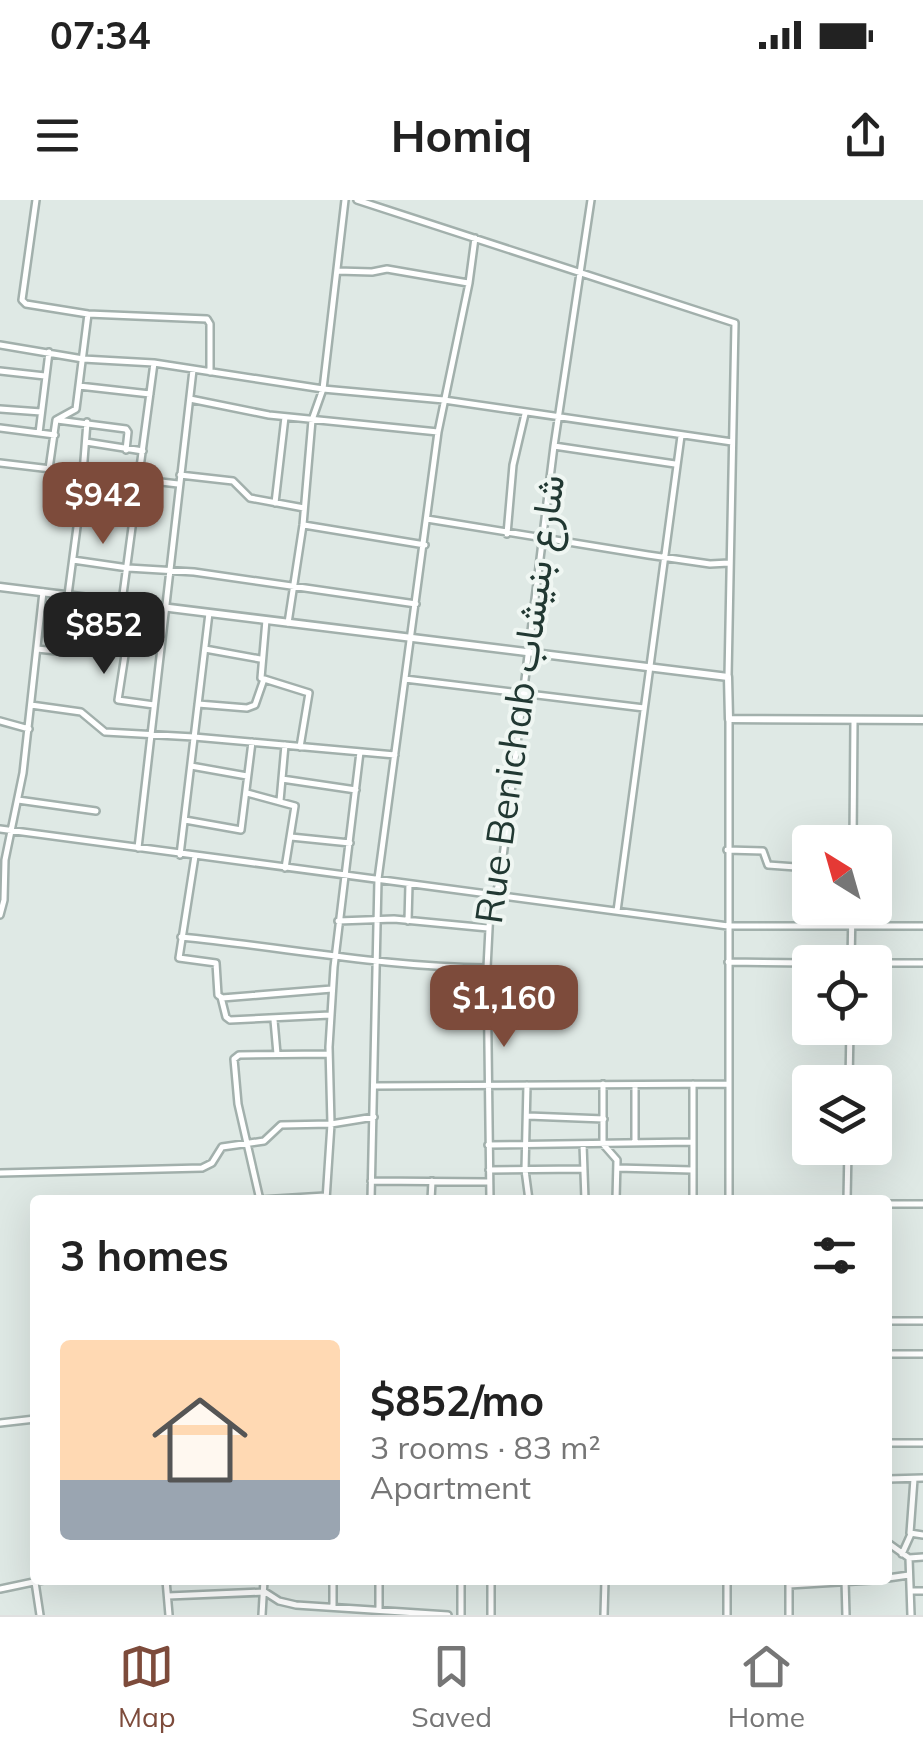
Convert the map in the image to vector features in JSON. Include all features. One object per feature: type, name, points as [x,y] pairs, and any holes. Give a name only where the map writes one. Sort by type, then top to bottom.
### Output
[{"type":"street","points":[[36,200],[22,300],[26,304],[88,314],[206,319],[210,324],[210,372]]},
{"type":"street","points":[[288,623],[303,525],[312,420],[323,389],[345,200]]},
{"type":"street","points":[[356,200],[735,324],[728,678],[729,1195]]},
{"type":"street","name":"Rue Benichab شارع بنيشاب","points":[[490,1195],[488,928],[500,881],[554,446],[591,200]]},
{"type":"street","points":[[372,1195],[378,879],[438,432],[475,238]]},
{"type":"street","points":[[338,271],[392,270],[469,283]]},
{"type":"street","points":[[56,420],[76,409],[88,314]]},
{"type":"street","points":[[0,345],[323,389],[444,400],[732,442]]},
{"type":"street","points":[[38,432],[49,352]]},
{"type":"street","points":[[122,602],[154,363]]},
{"type":"street","points":[[138,849],[194,370]]},
{"type":"street","points":[[0,371],[45,376]]},
{"type":"street","points":[[79,386],[150,394]]},
{"type":"street","points":[[190,399],[249,412],[438,432]]},
{"type":"street","points":[[0,409],[41,412]]},
{"type":"street","points":[[507,534],[514,465],[526,412]]},
{"type":"street","points":[[275,503],[284,416]]},
{"type":"street","points":[[56,420],[128,430],[126,450]]},
{"type":"street","points":[[49,469],[56,420]]},
{"type":"street","points":[[83,473],[86,422]]},
{"type":"street","points":[[0,428],[54,435]]},
{"type":"street","points":[[617,911],[681,436]]},
{"type":"street","points":[[86,442],[143,451]]},
{"type":"street","points":[[554,446],[676,464]]},
{"type":"street","points":[[0,464],[178,484]]},
{"type":"street","points":[[180,475],[234,481],[250,498],[304,508]]},
{"type":"street","points":[[68,596],[79,512],[135,516]]},
{"type":"street","points":[[426,519],[710,564],[729,562]]},
{"type":"street","points":[[303,525],[424,545]]},
{"type":"street","points":[[73,560],[416,604]]},
{"type":"street","points":[[0,587],[728,678]]},
{"type":"street","points":[[0,914],[5,860],[28,729],[43,592]]},
{"type":"street","points":[[180,855],[209,613]]},
{"type":"street","points":[[266,620],[260,676],[264,681],[309,693],[300,747]]},
{"type":"street","points":[[37,649],[67,652],[76,635],[162,648]]},
{"type":"street","points":[[127,642],[118,700],[154,704]]},
{"type":"street","points":[[205,649],[260,659]]},
{"type":"street","points":[[405,679],[644,708]]},
{"type":"street","points":[[198,704],[247,708],[257,702],[264,681]]},
{"type":"street","points":[[31,705],[81,712],[106,732],[194,736],[395,756]]},
{"type":"street","points":[[728,719],[923,720]]},
{"type":"street","points":[[852,825],[854,720]]},
{"type":"street","points":[[0,721],[28,729]]},
{"type":"street","points":[[185,820],[241,830],[252,742]]},
{"type":"street","points":[[280,801],[285,745]]},
{"type":"street","points":[[326,1195],[331,1124],[330,1015],[360,752]]},
{"type":"street","points":[[191,766],[248,776]]},
{"type":"street","points":[[282,779],[356,790]]},
{"type":"street","points":[[246,793],[295,806],[285,868]]},
{"type":"street","points":[[18,800],[96,811]]},
{"type":"street","points":[[0,829],[728,926],[923,926]]},
{"type":"street","points":[[290,836],[350,842]]},
{"type":"street","points":[[727,850],[764,851],[768,865],[792,867]]},
{"type":"street","points":[[195,856],[180,959],[216,963],[227,1019],[330,1015]]},
{"type":"street","points":[[408,921],[410,884]]},
{"type":"street","points":[[338,920],[488,928]]},
{"type":"street","points":[[851,945],[852,926]]},
{"type":"street","points":[[181,938],[418,966],[487,968]]},
{"type":"street","points":[[728,962],[792,963]]},
{"type":"street","points":[[892,963],[923,963]]},
{"type":"street","points":[[221,997],[332,989]]},
{"type":"street","points":[[274,1020],[277,1054]]},
{"type":"street","points":[[259,1195],[238,1104],[233,1062],[239,1055],[329,1054]]},
{"type":"street","points":[[526,1084],[528,1195]]},
{"type":"street","points":[[604,1084],[603,1144],[616,1157],[616,1195]]},
{"type":"street","points":[[635,1084],[635,1142]]},
{"type":"street","points":[[692,1084],[693,1195]]},
{"type":"street","points":[[374,1086],[728,1084]]},
{"type":"street","points":[[0,1174],[202,1168],[212,1163],[222,1148],[264,1140],[280,1125],[331,1124],[374,1116]]},
{"type":"street","points":[[528,1116],[604,1119]]},
{"type":"street","points":[[488,1145],[692,1142]]},
{"type":"street","points":[[584,1144],[586,1195]]},
{"type":"street","points":[[847,1195],[848,1165]]},
{"type":"street","points":[[618,1168],[692,1170]]},
{"type":"street","points":[[489,1170],[584,1169]]},
{"type":"street","points":[[371,1181],[489,1182]]},
{"type":"street","points":[[432,1182],[432,1195]]},
{"type":"street","points":[[892,1204],[923,1204]]},
{"type":"street","points":[[892,1321],[923,1321]]},
{"type":"street","points":[[892,1354],[923,1354]]},
{"type":"street","points":[[0,1423],[30,1420]]},
{"type":"street","points":[[892,1443],[923,1443]]},
{"type":"street","points":[[911,1615],[906,1556],[914,1478]]},
{"type":"street","points":[[892,1479],[923,1478]]},
{"type":"street","points":[[911,1534],[923,1535]]},
{"type":"street","points":[[892,1546],[906,1556],[923,1557]]},
{"type":"street","points":[[892,1577],[910,1575]]},
{"type":"street","points":[[0,1589],[30,1583]]},
{"type":"street","points":[[35,1585],[40,1615]]},
{"type":"street","points":[[167,1585],[170,1615]]},
{"type":"street","points":[[262,1615],[264,1585]]},
{"type":"street","points":[[333,1585],[334,1607]]},
{"type":"street","points":[[375,1611],[378,1585]]},
{"type":"street","points":[[461,1585],[461,1615]]},
{"type":"street","points":[[491,1585],[491,1615]]},
{"type":"street","points":[[604,1615],[606,1585]]},
{"type":"street","points":[[727,1615],[728,1585]]},
{"type":"street","points":[[789,1585],[789,1615]]},
{"type":"street","points":[[845,1585],[846,1615]]},
{"type":"street","points":[[911,1591],[923,1591]]},
{"type":"street","points":[[168,1596],[264,1592],[286,1603],[448,1615]]},
{"type":"street","points":[[314,1606],[314,1615]]}]
